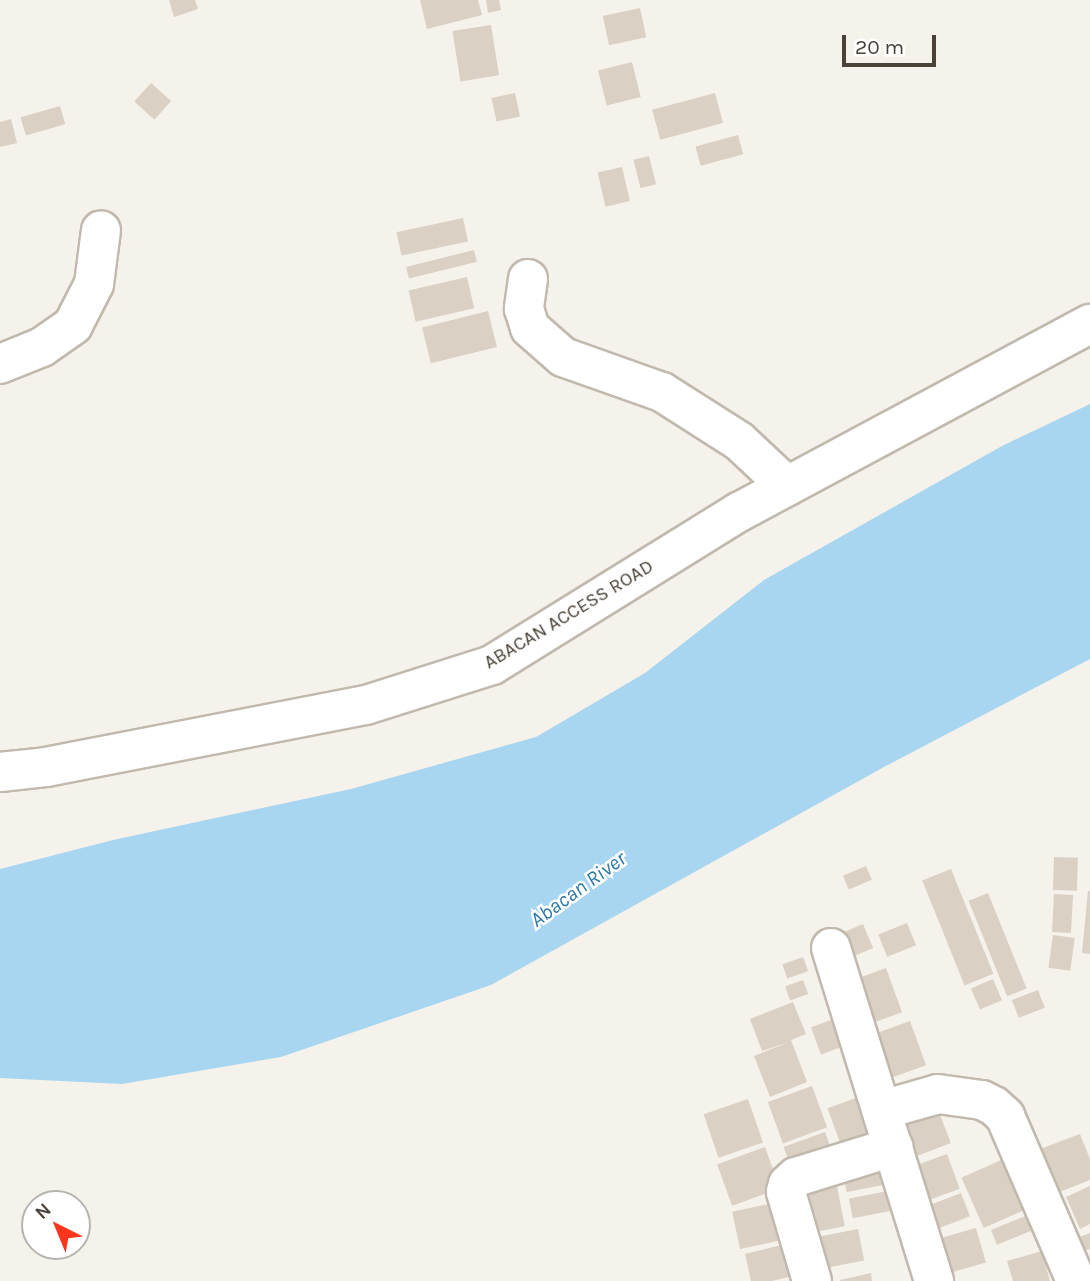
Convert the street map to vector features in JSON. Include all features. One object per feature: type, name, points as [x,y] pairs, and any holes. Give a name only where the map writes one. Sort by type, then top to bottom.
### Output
[{"type":"street","points":[[0,364],[42,347],[74,325],[94,284],[101,230]]},
{"type":"street","points":[[528,279],[524,309],[530,328],[563,357],[662,392],[739,441],[786,486]]},
{"type":"street","name":"ABACAN ACCESS ROAD","points":[[0,772],[60,764],[366,705],[492,665],[672,552],[786,486],[1090,324]]},
{"type":"street","points":[[831,948],[883,1110],[933,1281]]},
{"type":"street","points":[[883,1110],[938,1094],[982,1100],[994,1106],[1005,1116],[1076,1281]]},
{"type":"street","points":[[812,1281],[786,1192],[788,1184],[796,1177],[893,1147]]},
{"type":"water","name":"Abacan River","points":[[1090,404],[1090,659],[884,767],[491,985],[281,1057],[122,1084],[0,1078],[0,869],[113,840],[351,789],[536,737],[645,673],[764,580],[1002,446]]},
{"type":"building","points":[[169,0],[195,0],[198,9],[174,17]]},
{"type":"building","points":[[420,0],[478,0],[482,15],[427,29]]},
{"type":"building","points":[[486,0],[499,0],[501,10],[488,13]]},
{"type":"building","points":[[640,8],[646,37],[609,45],[603,16]]},
{"type":"building","points":[[491,25],[499,75],[460,81],[452,31]]},
{"type":"building","points":[[632,62],[641,97],[607,105],[598,70]]},
{"type":"building","points":[[151,83],[171,101],[154,120],[134,102]]},
{"type":"building","points":[[515,93],[520,116],[497,121],[492,98]]},
{"type":"building","points":[[715,93],[723,123],[660,140],[652,110]]},
{"type":"building","points":[[60,106],[65,124],[26,136],[21,117]]},
{"type":"building","points":[[11,119],[17,143],[0,147],[0,122]]},
{"type":"building","points":[[738,135],[743,154],[701,166],[695,146]]},
{"type":"building","points":[[649,156],[656,184],[640,188],[633,160]]},
{"type":"building","points":[[622,167],[630,201],[606,207],[598,173]]},
{"type":"building","points":[[463,218],[468,241],[401,256],[396,232]]},
{"type":"building","points":[[474,250],[477,262],[409,279],[406,267]]},
{"type":"building","points":[[467,277],[474,308],[416,322],[409,290]]},
{"type":"building","points":[[488,311],[497,347],[431,363],[422,327]]},
{"type":"building","points":[[1054,857],[1078,858],[1077,891],[1053,890]]},
{"type":"building","points":[[866,866],[872,880],[849,890],[843,876]]},
{"type":"building","points":[[951,869],[993,974],[965,985],[922,881]]},
{"type":"building","points":[[1090,891],[1090,954],[1082,953]]},
{"type":"building","points":[[988,893],[1027,988],[1007,996],[969,901]]},
{"type":"building","points":[[1054,894],[1073,895],[1071,933],[1052,932]]},
{"type":"building","points":[[907,923],[916,945],[887,957],[878,935]]},
{"type":"building","points":[[863,924],[873,948],[844,960],[834,937]]},
{"type":"building","points":[[1053,935],[1075,938],[1070,971],[1048,968]]},
{"type":"building","points":[[803,957],[808,971],[787,979],[782,965]]},
{"type":"building","points":[[886,968],[902,1012],[864,1026],[847,982]]},
{"type":"building","points":[[993,979],[1002,1000],[980,1010],[971,988]]},
{"type":"building","points":[[803,980],[808,994],[790,1001],[785,986]]},
{"type":"building","points":[[1038,990],[1045,1008],[1019,1018],[1012,1000]]},
{"type":"building","points":[[793,1002],[806,1034],[791,1040],[807,1082],[770,1097],[754,1056],[789,1042],[762,1051],[750,1019]]},
{"type":"building","points":[[842,1016],[852,1043],[821,1055],[811,1027]]},
{"type":"building","points":[[910,1021],[926,1065],[888,1079],[872,1035]]},
{"type":"building","points":[[812,1086],[827,1127],[783,1143],[768,1102]]},
{"type":"building","points":[[867,1094],[883,1139],[844,1153],[828,1108]]},
{"type":"building","points":[[748,1099],[763,1142],[719,1158],[704,1114]]},
{"type":"building","points":[[934,1099],[951,1143],[912,1158],[895,1114]]},
{"type":"building","points":[[825,1132],[835,1159],[794,1174],[784,1147]]},
{"type":"building","points":[[1080,1134],[1090,1159],[1090,1180],[1057,1193],[1040,1149]]},
{"type":"building","points":[[765,1147],[780,1188],[732,1206],[717,1164]]},
{"type":"building","points":[[947,1154],[960,1189],[919,1203],[907,1169]]},
{"type":"building","points":[[1008,1157],[1030,1207],[984,1228],[961,1178]]},
{"type":"building","points":[[886,1164],[890,1184],[847,1192],[843,1172]]},
{"type":"building","points":[[836,1181],[845,1226],[802,1235],[793,1189]]},
{"type":"building","points":[[1090,1186],[1090,1224],[1080,1229],[1066,1197]]},
{"type":"building","points":[[898,1189],[902,1209],[853,1218],[849,1199]]},
{"type":"building","points":[[961,1193],[970,1216],[930,1232],[921,1208]]},
{"type":"building","points":[[783,1201],[791,1238],[740,1249],[732,1212]]},
{"type":"building","points":[[1028,1215],[1034,1230],[997,1245],[991,1230]]},
{"type":"building","points":[[976,1228],[986,1263],[947,1274],[937,1239]]},
{"type":"building","points":[[858,1229],[864,1260],[815,1270],[809,1239]]},
{"type":"building","points":[[1090,1233],[1090,1249],[1082,1252],[1077,1238]]},
{"type":"building","points":[[790,1243],[797,1275],[772,1281],[751,1281],[745,1254]]},
{"type":"building","points":[[1042,1251],[1050,1281],[1013,1281],[1007,1261]]},
{"type":"building","points":[[871,1273],[872,1281],[840,1281],[840,1280]]}]
